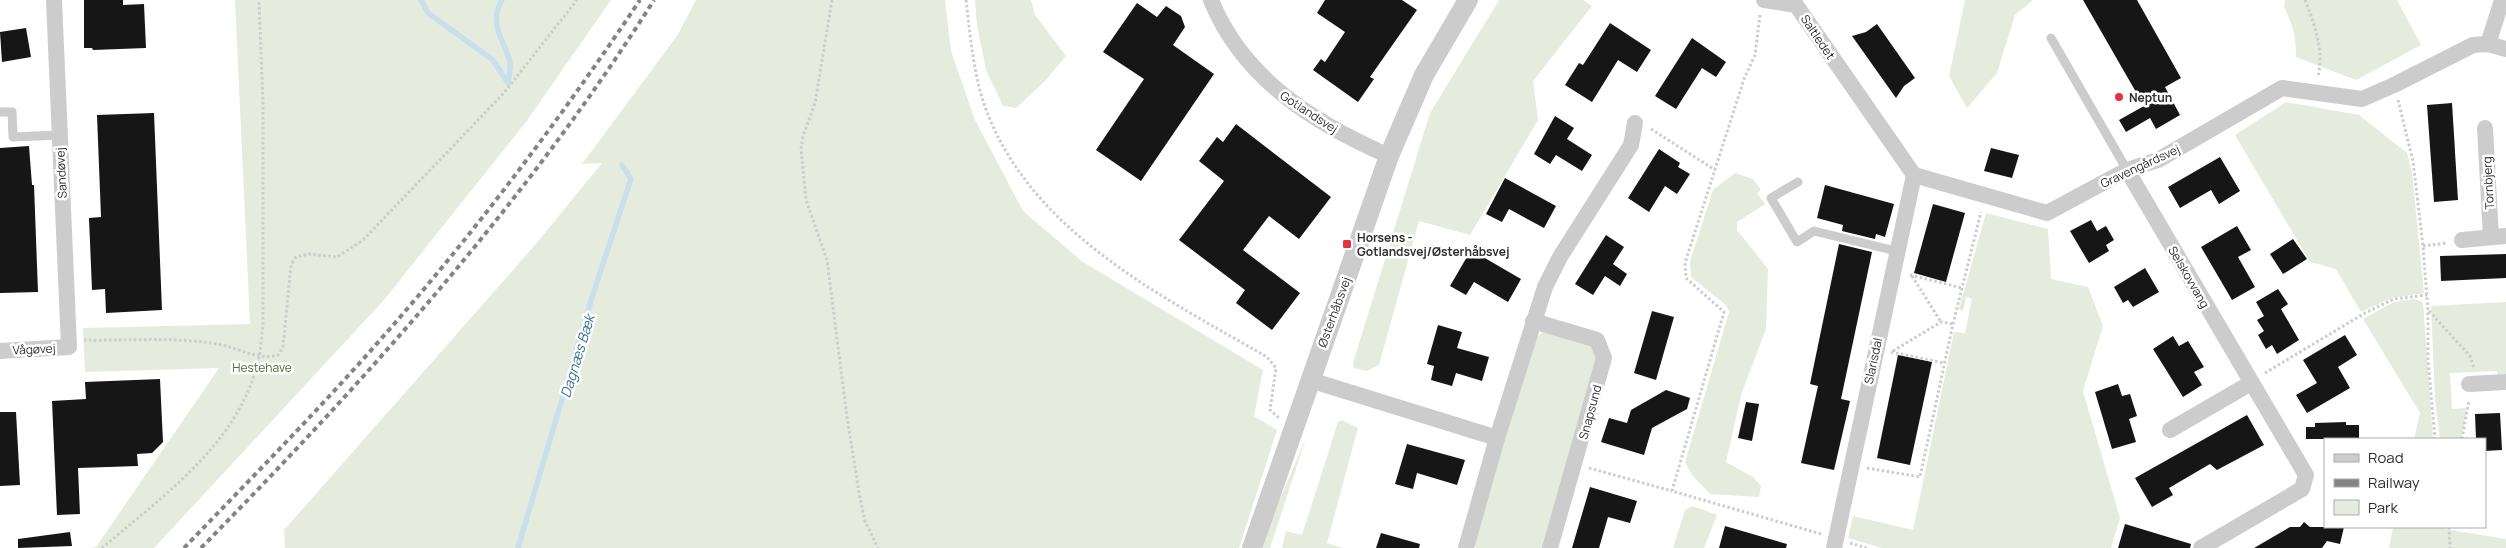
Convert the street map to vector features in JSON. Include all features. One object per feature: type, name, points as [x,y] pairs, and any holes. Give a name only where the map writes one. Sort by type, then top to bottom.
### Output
[{"type":"street","name":"Sandøvej","points":[[54,0],[69,343]]},
{"type":"street","name":"Gotlandsvej","points":[[1211,0],[1216,12],[1245,58],[1280,95],[1326,125],[1389,156]]},
{"type":"street","name":"Østerhåbsvej","points":[[1252,548],[1389,156],[1424,76],[1468,0]]},
{"type":"street","points":[[2488,44],[2502,0]]},
{"type":"street","name":"Saltledet","points":[[1763,5],[1797,3],[1841,71],[1914,175]]},
{"type":"street","name":"Gravengårdsvej","points":[[1914,175],[2047,213],[2127,170],[2158,160],[2282,88],[2362,99],[2473,45],[2488,44],[2506,49]]},
{"type":"street","points":[[1466,548],[1497,438],[1545,287],[1560,257],[1631,145],[1635,123]]},
{"type":"street","name":"Tornbjerg","points":[[2462,240],[2499,236],[2485,128]]},
{"type":"street","name":"Selskovvang","points":[[2127,170],[2306,475],[2302,490],[2201,548]]},
{"type":"street","name":"Slarisdal","points":[[1835,544],[1852,465],[1884,350],[1892,271],[1914,175]]},
{"type":"street","name":"Snapsund","points":[[1533,320],[1597,340],[1604,358],[1550,548]]},
{"type":"street","name":"Vågøvej","points":[[0,350],[69,343]]},
{"type":"street","points":[[1310,380],[1497,438]]},
{"type":"street","points":[[2170,430],[2251,382]]},
{"type":"street","points":[[2469,384],[2506,382]]},
{"type":"lane","points":[[2051,38],[2127,170]]},
{"type":"lane","points":[[0,112],[12,112],[13,137],[60,135]]},
{"type":"lane","points":[[1798,182],[1771,198],[1797,242],[1814,231],[1896,251]]},
{"type":"path","points":[[102,548],[197,465],[220,438],[242,403],[259,356],[263,323],[263,103],[259,0]]},
{"type":"path","points":[[69,343],[204,342],[259,356],[270,357],[278,355],[283,347],[291,266],[296,257],[309,254],[337,257],[363,240],[503,94],[577,0]]},
{"type":"path","points":[[832,0],[815,103],[803,136],[801,149],[806,200],[827,260],[860,499],[865,521],[878,548]]},
{"type":"path","points":[[966,0],[976,74],[991,122],[1010,158],[1036,192],[1064,223],[1107,258],[1167,299],[1267,357],[1276,368],[1270,410],[1273,415],[1294,424]]},
{"type":"path","points":[[2305,0],[2319,40],[2320,65],[2314,91]]},
{"type":"path","points":[[1672,491],[1724,312],[1686,278],[1685,263],[1744,79],[1755,55],[1763,5]]},
{"type":"path","points":[[2394,85],[2413,161],[2423,246],[2428,311],[2428,359],[2435,438]]},
{"type":"path","points":[[1635,123],[1658,132],[1715,170]]},
{"type":"path","points":[[1852,465],[1920,477],[1952,324],[1985,195]]},
{"type":"path","points":[[2423,246],[2462,240]]},
{"type":"path","points":[[1892,271],[1962,288]]},
{"type":"path","points":[[1912,276],[1941,322]]},
{"type":"path","points":[[2251,382],[2365,313],[2394,299],[2427,295]]},
{"type":"path","points":[[2428,311],[2470,356],[2475,371],[2469,384],[2468,406],[2462,438]]},
{"type":"path","points":[[1884,350],[1941,322],[1952,324]]},
{"type":"path","points":[[1884,350],[1944,363]]},
{"type":"path","points":[[1575,464],[1672,491],[1835,544],[1867,548]]},
{"type":"path","points":[[2449,528],[2450,548]]},
{"type":"green space","name":"Hestehave","points":[[235,0],[611,0],[526,122],[384,300],[154,548],[91,548],[96,547],[219,368],[85,372],[83,328],[250,324]]},
{"type":"green space","points":[[696,0],[945,0],[951,51],[975,120],[1023,211],[1083,262],[1263,370],[1254,416],[1277,430],[1239,548],[285,548],[284,530],[535,245],[602,163],[582,164],[677,36]]},
{"type":"green space","points":[[975,0],[1031,0],[1035,15],[1066,56],[1045,81],[1016,108],[1003,106],[986,70],[977,25]]},
{"type":"green space","points":[[1499,0],[1583,0],[1592,6],[1533,81],[1538,120],[1470,235],[1419,221],[1379,365],[1367,371],[1354,368],[1353,363],[1430,113]]},
{"type":"green space","points":[[1965,0],[2033,0],[2015,15],[1997,73],[1967,108],[1949,76]]},
{"type":"green space","points":[[2285,0],[2397,0],[2421,45],[2356,80],[2296,57],[2295,37],[2290,19],[2284,7]]},
{"type":"green space","points":[[2286,102],[2359,115],[2407,153],[2412,172],[2424,293],[2392,298],[2361,312],[2336,269],[2310,262],[2235,135]]},
{"type":"green space","points":[[1735,173],[1753,179],[1761,190],[1757,193],[1765,204],[1737,222],[1737,230],[1768,269],[1766,329],[1741,395],[1726,462],[1753,477],[1761,486],[1759,497],[1710,494],[1692,475],[1685,462],[1729,312],[1726,305],[1691,277],[1690,261],[1713,190]]},
{"type":"green space","points":[[1986,213],[2048,229],[2051,279],[2088,287],[2103,326],[2083,391],[2120,518],[2111,548],[1882,548],[1848,538],[1853,516],[1913,530],[1954,332],[1965,333],[1972,299],[1966,297],[1963,311],[1959,309]]},
{"type":"green space","points":[[2414,299],[2423,302],[2433,438],[2414,438],[2420,413],[2363,319],[2394,302]]},
{"type":"green space","points":[[2506,302],[2506,376],[2498,376],[2497,371],[2450,373],[2452,409],[2467,408],[2461,438],[2440,438],[2435,399],[2431,306]]},
{"type":"green space","points":[[1543,332],[1595,348],[1599,355],[1542,548],[1476,548],[1473,542],[1534,339]]},
{"type":"green space","points":[[1342,420],[1358,428],[1327,543],[1343,548],[1282,548],[1286,531],[1302,535],[1338,422]]},
{"type":"green space","points":[[1306,438],[1270,548],[1263,548],[1271,520]]},
{"type":"green space","points":[[1693,506],[1717,515],[1704,548],[1673,548],[1685,510]]},
{"type":"green space","points":[[2393,528],[2444,528],[2506,539],[2506,548],[2389,548]]},
{"type":"building","points":[[84,0],[123,0],[123,5],[144,4],[146,48],[93,50],[92,48],[84,48]]},
{"type":"building","points":[[1325,0],[1402,0],[1417,10],[1370,77],[1374,79],[1358,102],[1313,70],[1321,59],[1325,62],[1345,32],[1317,13]]},
{"type":"building","points":[[2083,0],[2137,0],[2181,78],[2165,87],[2180,115],[2156,129],[2150,118],[2126,132],[2119,120],[2144,106]]},
{"type":"building","points":[[1137,3],[1157,17],[1166,6],[1181,16],[1185,27],[1173,45],[1214,74],[1141,181],[1096,150],[1144,79],[1103,52]]},
{"type":"building","points":[[1610,23],[1651,50],[1637,72],[1618,60],[1592,102],[1565,85],[1579,63],[1583,65]]},
{"type":"building","points":[[1877,24],[1915,78],[1904,86],[1896,98],[1852,36],[1866,32]]},
{"type":"building","points":[[26,28],[31,57],[2,62],[0,32]]},
{"type":"building","points":[[1692,38],[1726,62],[1716,77],[1702,68],[1676,109],[1655,96]]},
{"type":"building","points":[[2452,103],[2458,200],[2434,202],[2427,105]]},
{"type":"building","points":[[154,113],[162,310],[106,313],[105,289],[92,290],[89,218],[101,217],[97,115]]},
{"type":"building","points":[[1555,116],[1574,128],[1567,139],[1592,155],[1582,171],[1556,155],[1550,164],[1534,154]]},
{"type":"building","points":[[1236,124],[1331,197],[1299,239],[1269,216],[1243,250],[1300,293],[1272,330],[1236,303],[1245,290],[1179,240],[1224,181],[1199,161],[1217,137],[1223,142]]},
{"type":"building","points":[[29,146],[32,185],[34,185],[38,292],[0,293],[0,148]]},
{"type":"building","points":[[1991,148],[2019,155],[2012,178],[1984,171]]},
{"type":"building","points":[[1659,149],[1680,163],[1678,167],[1690,174],[1677,194],[1665,186],[1649,212],[1628,198]]},
{"type":"building","points":[[2220,157],[2240,191],[2219,204],[2211,190],[2180,208],[2168,187]]},
{"type":"building","points":[[1505,178],[1556,206],[1544,228],[1509,209],[1502,222],[1486,214]]},
{"type":"building","points":[[1825,185],[1894,204],[1885,237],[1876,234],[1875,239],[1842,231],[1843,225],[1817,218]]},
{"type":"building","points":[[1933,204],[1965,213],[1946,282],[1914,273]]},
{"type":"building","points":[[2091,220],[2097,231],[2106,226],[2114,240],[2106,245],[2109,251],[2089,263],[2070,231]]},
{"type":"building","points":[[2237,226],[2251,250],[2238,257],[2255,287],[2232,300],[2201,247]]},
{"type":"building","points":[[1606,235],[1624,247],[1613,264],[1627,274],[1620,286],[1605,276],[1593,295],[1575,284]]},
{"type":"building","points":[[2293,239],[2307,259],[2283,274],[2270,254]]},
{"type":"building","points":[[1839,244],[1872,252],[1841,399],[1850,401],[1834,470],[1801,463],[1818,386],[1810,384]]},
{"type":"building","points":[[1471,250],[1521,279],[1508,302],[1474,282],[1466,295],[1450,286]]},
{"type":"building","points":[[2506,254],[2506,278],[2441,281],[2440,256]]},
{"type":"building","points":[[2145,268],[2159,292],[2133,307],[2128,300],[2123,303],[2114,287]]},
{"type":"building","points":[[2278,289],[2288,304],[2281,309],[2299,340],[2277,354],[2272,345],[2266,349],[2258,335],[2264,331],[2257,320],[2264,316],[2256,302]]},
{"type":"building","points":[[1652,311],[1674,317],[1656,380],[1634,373]]},
{"type":"building","points":[[1438,325],[1462,332],[1457,348],[1489,357],[1482,381],[1456,373],[1452,386],[1431,380],[1434,366],[1427,364]]},
{"type":"building","points":[[2345,335],[2357,355],[2338,367],[2350,388],[2307,413],[2296,395],[2317,383],[2303,360]]},
{"type":"building","points":[[2173,336],[2179,346],[2188,341],[2204,367],[2194,372],[2202,385],[2183,397],[2153,349]]},
{"type":"building","points":[[1898,355],[1932,362],[1910,465],[1877,458]]},
{"type":"building","points":[[160,379],[163,442],[152,453],[137,454],[138,466],[78,468],[80,514],[57,515],[52,401],[86,399],[85,382]]},
{"type":"building","points":[[2118,384],[2122,396],[2130,394],[2137,416],[2129,419],[2136,442],[2112,449],[2095,392]]},
{"type":"building","points":[[1666,390],[1690,398],[1687,409],[1652,428],[1644,455],[1601,442],[1609,418],[1627,423],[1631,410]]},
{"type":"building","points":[[1746,402],[1759,404],[1752,441],[1738,438]]},
{"type":"building","points":[[0,412],[16,412],[20,485],[0,486]]},
{"type":"building","points":[[2500,413],[2502,450],[2486,451],[2486,438],[2476,438],[2475,414]]},
{"type":"building","points":[[2247,415],[2264,445],[2217,470],[2210,464],[2169,488],[2173,495],[2152,507],[2135,478]]},
{"type":"building","points":[[2346,422],[2346,425],[2359,425],[2359,438],[2306,439],[2306,427],[2315,427],[2315,423]]},
{"type":"building","points":[[1407,444],[1465,460],[1457,485],[1417,473],[1413,489],[1395,484]]},
{"type":"building","points":[[1590,487],[1637,501],[1630,523],[1608,517],[1599,548],[1572,548]]},
{"type":"building","points":[[2304,522],[2310,527],[2344,528],[2340,544],[2327,541],[2322,548],[2254,548],[2290,527],[2300,527]]},
{"type":"building","points":[[2125,524],[2191,544],[2190,548],[2118,548]]},
{"type":"building","points":[[1725,526],[1787,544],[1786,548],[1719,548]]},
{"type":"building","points":[[70,532],[72,546],[18,548],[18,539]]},
{"type":"building","points":[[1381,533],[1420,544],[1419,548],[1376,548]]},
{"type":"waterway","name":"Dagnæs Bæk","points":[[421,0],[428,13],[493,60],[508,83]]},
{"type":"waterway","points":[[502,0],[496,18],[499,33],[510,63],[508,83]]},
{"type":"waterway","name":"Dagnæs Bæk","points":[[518,548],[593,294],[631,179],[622,165]]},
{"type":"railway","points":[[184,548],[326,400],[425,288],[500,195],[572,99],[640,0]]},
{"type":"railway","points":[[201,548],[324,419],[442,286],[553,147],[605,74],[654,0]]},
{"type":"place","name":"Neptun","points":[[2119,97]]},
{"type":"place","name":"Horsens - Gotlandsvej/Østerhåbsvej","points":[[1347,244]]}]
